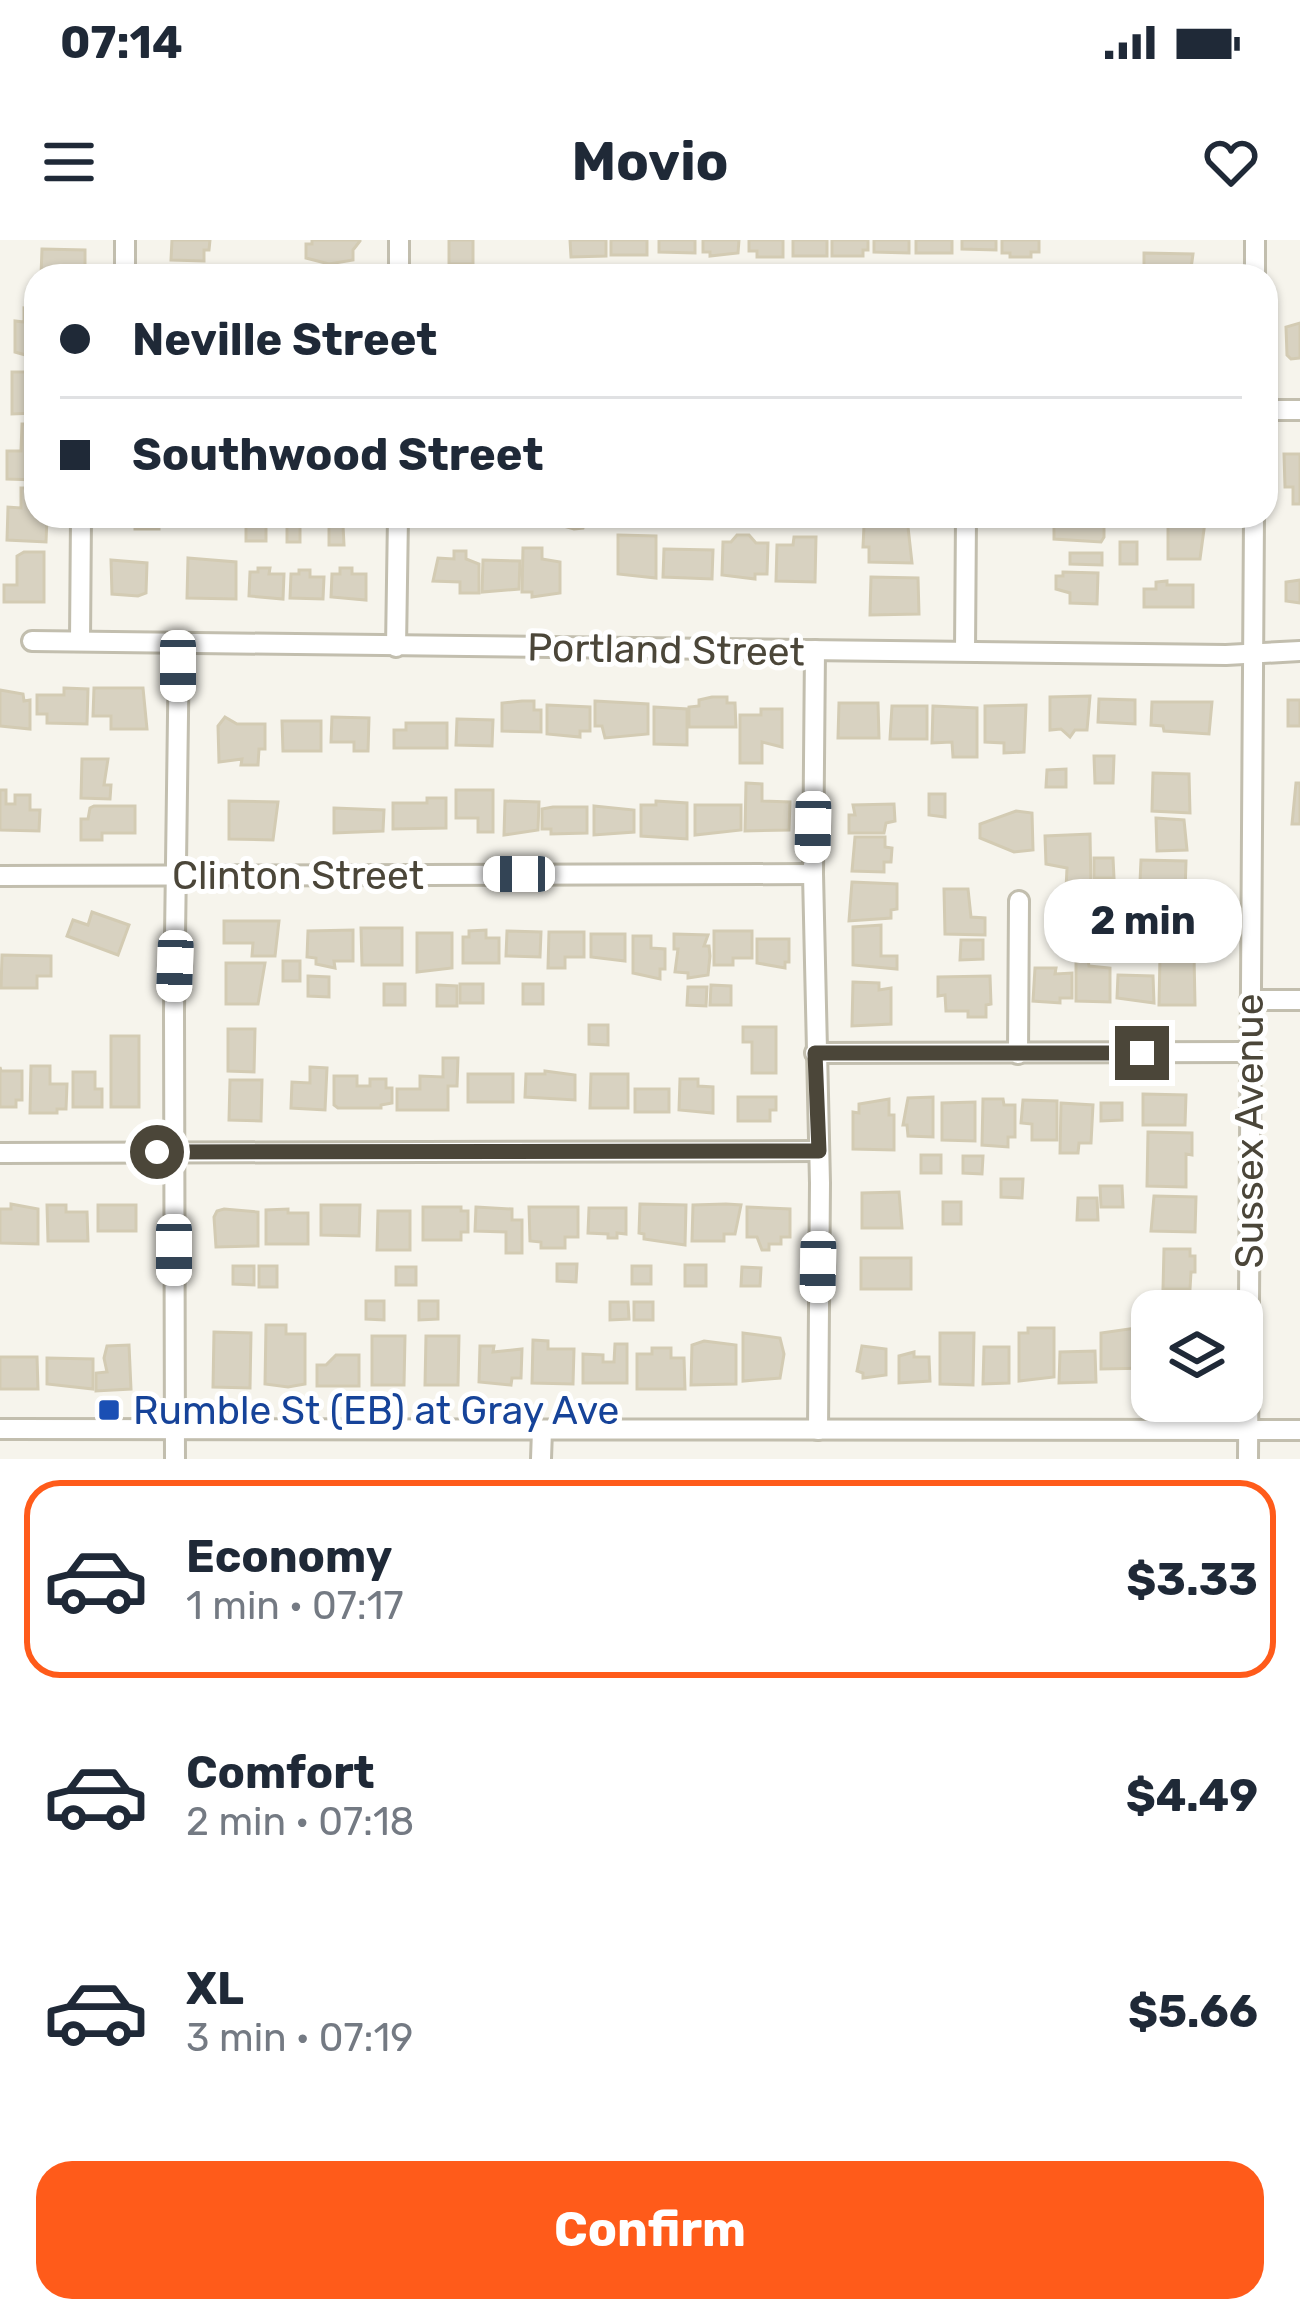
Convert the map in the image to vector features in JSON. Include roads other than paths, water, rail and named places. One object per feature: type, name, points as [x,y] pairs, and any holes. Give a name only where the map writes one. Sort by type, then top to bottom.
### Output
[{"type":"street","points":[[80,641],[82,528]]},
{"type":"street","points":[[396,646],[398,528]]},
{"type":"street","points":[[965,528],[965,651]]},
{"type":"street","name":"Sussex Avenue","points":[[1248,1459],[1254,528]]},
{"type":"street","name":"Portland Street","points":[[32,640],[1300,651]]},
{"type":"street","points":[[176,1459],[179,642]]},
{"type":"street","points":[[815,650],[818,1430]]},
{"type":"street","name":"Clinton Street","points":[[0,876],[813,874]]},
{"type":"street","points":[[1018,1054],[1019,901]]},
{"type":"street","points":[[1250,1000],[1300,1000]]},
{"type":"street","points":[[815,1053],[1250,1052]]},
{"type":"street","points":[[0,1153],[819,1151]]},
{"type":"street","points":[[0,1429],[1300,1430]]},
{"type":"street","points":[[542,1430],[542,1459]]},
{"type":"place","name":"Rumble St (EB) at Gray Ave","points":[[109,1410]]}]
